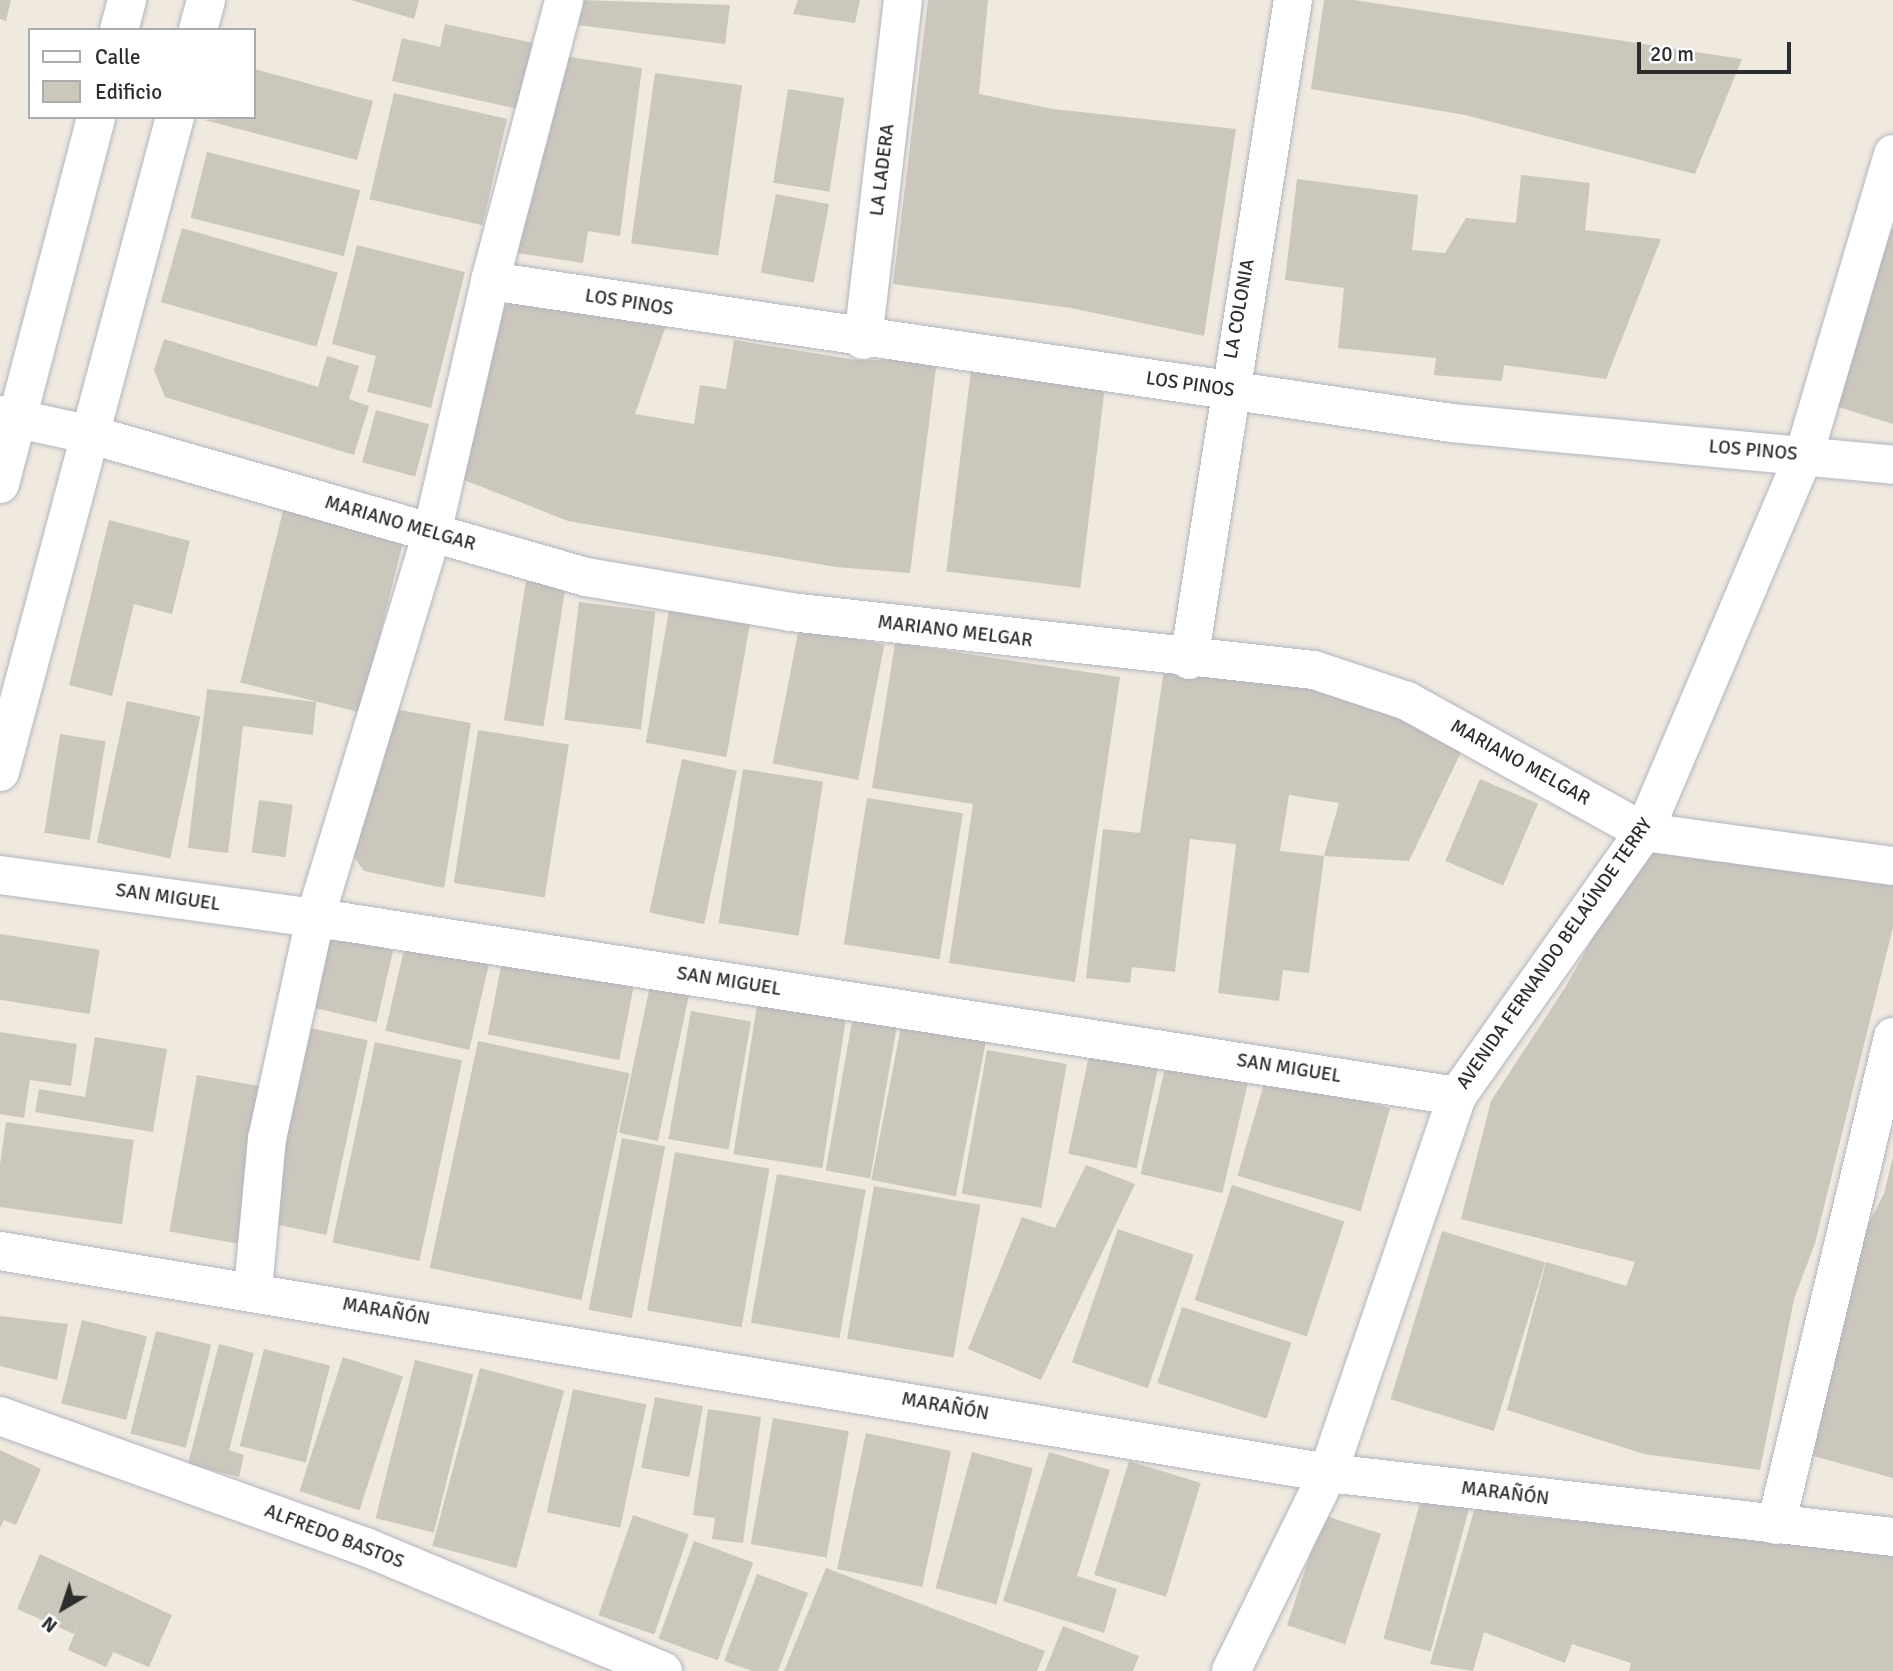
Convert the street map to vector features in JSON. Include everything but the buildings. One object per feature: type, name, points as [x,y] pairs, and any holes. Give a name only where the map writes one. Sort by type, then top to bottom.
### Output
[{"type":"street","points":[[120,28],[127,0]]},
{"type":"street","points":[[199,28],[206,0]]},
{"type":"street","points":[[253,1289],[267,1139],[315,918],[432,533],[490,281],[564,0]]},
{"type":"street","name":"LA LADERA","points":[[863,340],[903,0]]},
{"type":"street","name":"LA COLONIA","points":[[1189,660],[1227,390],[1293,0]]},
{"type":"street","points":[[0,484],[9,417],[95,119]]},
{"type":"street","points":[[0,772],[174,119]]},
{"type":"street","name":"AVENIDA FERNANDO BELAÚNDE TERRY","points":[[1231,1671],[1328,1473],[1457,1096],[1644,832],[1804,455],[1893,153]]},
{"type":"street","name":"LOS PINOS","points":[[490,281],[863,340],[1452,423],[1893,465]]},
{"type":"street","name":"MARIANO MELGAR","points":[[9,417],[92,435],[586,577],[762,608],[1189,660],[1314,670],[1407,701],[1644,832],[1893,866]]},
{"type":"street","name":"SAN MIGUEL","points":[[0,875],[315,918],[1457,1096]]},
{"type":"street","points":[[1776,1525],[1893,1037]]},
{"type":"street","name":"MARAÑÓN","points":[[0,1251],[253,1289],[1328,1473],[1893,1537]]},
{"type":"street","name":"ALFREDO BASTOS","points":[[0,1416],[366,1547],[663,1671]]}]
